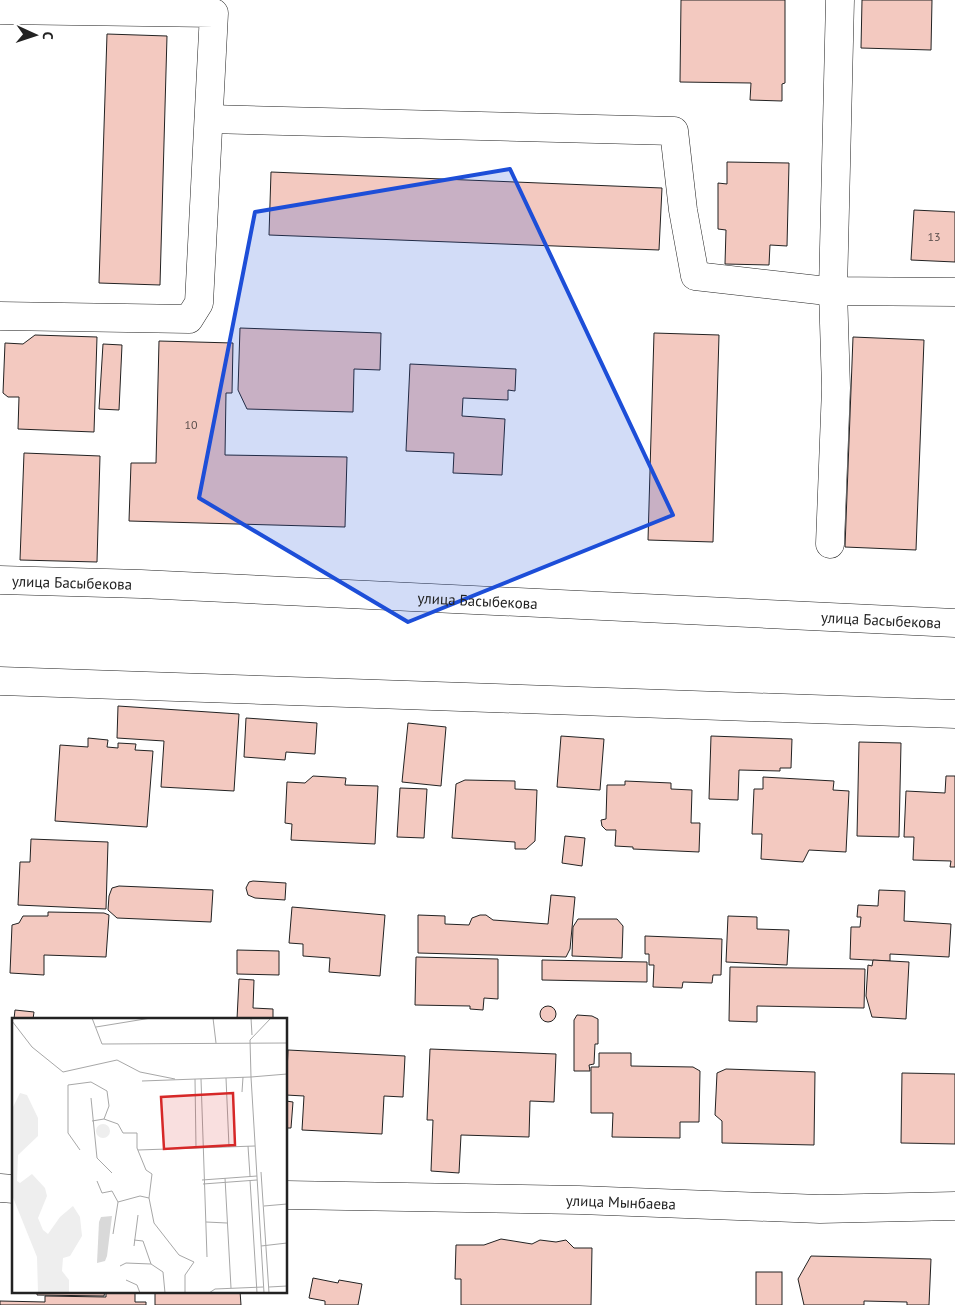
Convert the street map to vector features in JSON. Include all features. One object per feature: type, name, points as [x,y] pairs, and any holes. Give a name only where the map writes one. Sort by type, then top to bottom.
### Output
[{"type":"street","points":[[830,544],[836,388],[833,290],[840,0]]},
{"type":"street","points":[[0,10],[214,13],[199,303],[189,318],[0,316]]},
{"type":"street","points":[[209,119],[674,130],[683,210],[695,276],[833,290],[955,292]]},
{"type":"street","name":"улица Басыбекова","points":[[0,580],[150,585],[955,623]]},
{"type":"street","points":[[0,681],[955,714]]},
{"type":"street","name":"улица Мынбаева","points":[[288,1196],[579,1200],[820,1209],[955,1206]]},
{"type":"highlighted area","points":[[510,169],[673,515],[408,622],[199,498],[255,212]]},
{"type":"building","points":[[681,0],[785,0],[785,83],[782,84],[782,101],[750,100],[751,83],[680,82]]},
{"type":"building","points":[[862,0],[932,0],[931,50],[861,48]]},
{"type":"building","points":[[107,34],[167,36],[160,285],[99,283]]},
{"type":"building","points":[[727,162],[789,163],[787,246],[770,245],[769,265],[725,264],[726,230],[718,229],[718,183],[727,184]]},
{"type":"building","points":[[271,172],[662,188],[659,250],[269,235]]},
{"type":"building","points":[[914,210],[955,212],[955,262],[911,260]]},
{"type":"building","points":[[240,328],[381,333],[380,370],[354,369],[353,412],[247,409],[238,390]]},
{"type":"building","points":[[654,333],[719,335],[713,542],[648,540]]},
{"type":"building","points":[[35,335],[97,337],[94,432],[18,429],[19,397],[8,397],[3,393],[5,343],[23,344]]},
{"type":"building","points":[[853,337],[924,340],[916,550],[845,547]]},
{"type":"building","points":[[159,341],[233,343],[232,393],[226,393],[225,455],[347,457],[345,527],[129,521],[131,463],[156,463]]},
{"type":"building","points":[[103,344],[122,345],[119,410],[99,409]]},
{"type":"building","points":[[410,364],[516,369],[515,391],[508,390],[508,400],[463,398],[462,416],[505,419],[502,475],[453,473],[454,453],[406,451]]},
{"type":"building","points":[[24,453],[100,456],[97,562],[20,560]]},
{"type":"building","points":[[118,706],[239,714],[234,791],[161,787],[164,741],[117,738]]},
{"type":"building","points":[[246,718],[317,723],[315,754],[286,752],[285,760],[244,757]]},
{"type":"building","points":[[408,723],[446,727],[441,786],[402,782]]},
{"type":"building","points":[[561,736],[604,739],[600,790],[557,787]]},
{"type":"building","points":[[711,736],[792,739],[791,768],[780,768],[780,771],[739,770],[738,800],[709,799]]},
{"type":"building","points":[[88,738],[108,740],[107,747],[118,748],[118,743],[136,744],[135,750],[153,751],[147,827],[55,821],[60,745],[88,747]]},
{"type":"building","points":[[859,742],[901,743],[899,837],[857,836]]},
{"type":"building","points":[[313,776],[346,778],[345,785],[378,786],[375,844],[291,840],[292,824],[285,823],[287,782],[305,783]]},
{"type":"building","points":[[946,776],[955,776],[955,867],[950,867],[951,861],[913,860],[914,837],[904,837],[906,791],[945,793]]},
{"type":"building","points":[[763,777],[834,781],[833,790],[849,791],[846,852],[809,850],[803,862],[761,859],[762,834],[752,834],[754,789],[763,789]]},
{"type":"building","points":[[465,780],[515,781],[515,789],[537,790],[535,841],[526,849],[515,849],[515,842],[452,838],[456,784]]},
{"type":"building","points":[[625,781],[671,783],[671,789],[692,790],[691,823],[700,823],[699,852],[633,849],[633,847],[615,846],[616,830],[606,830],[602,826],[601,820],[606,819],[607,785],[625,785]]},
{"type":"building","points":[[400,788],[427,789],[424,838],[397,837]]},
{"type":"building","points":[[565,836],[585,838],[582,866],[562,863]]},
{"type":"building","points":[[31,839],[108,842],[106,909],[18,905],[20,862],[30,862]]},
{"type":"building","points":[[249,882],[286,883],[285,900],[255,898],[248,895],[246,888]]},
{"type":"building","points":[[119,886],[213,890],[211,922],[117,918],[108,910],[109,896],[112,888]]},
{"type":"building","points":[[879,890],[905,891],[904,921],[951,924],[949,957],[890,954],[890,961],[850,959],[851,927],[860,927],[861,917],[857,917],[858,905],[878,906]]},
{"type":"building","points":[[551,895],[575,897],[570,949],[566,957],[418,953],[418,915],[445,916],[445,924],[469,925],[472,918],[486,915],[493,920],[548,924]]},
{"type":"building","points":[[292,907],[385,915],[380,976],[329,972],[330,958],[303,956],[303,944],[289,943]]},
{"type":"building","points":[[48,912],[104,913],[109,915],[106,957],[44,955],[44,975],[10,973],[12,925],[19,923],[23,916],[48,916]]},
{"type":"building","points":[[728,916],[757,917],[757,929],[789,930],[787,965],[726,962]]},
{"type":"building","points":[[578,919],[617,919],[623,926],[622,958],[572,956],[573,927]]},
{"type":"building","points":[[645,936],[722,939],[721,975],[713,975],[712,983],[683,982],[682,988],[653,987],[654,965],[649,965],[649,954],[645,954]]},
{"type":"building","points":[[237,950],[279,951],[279,975],[237,974]]},
{"type":"building","points":[[416,957],[498,959],[498,999],[484,998],[483,1010],[470,1009],[470,1006],[415,1005]]},
{"type":"building","points":[[542,960],[647,962],[647,982],[542,980]]},
{"type":"building","points":[[873,960],[909,962],[906,1019],[872,1017],[866,996],[868,965],[872,966]]},
{"type":"building","points":[[730,967],[865,969],[864,1008],[757,1006],[757,1022],[729,1021]]},
{"type":"building","points":[[239,979],[254,980],[253,1008],[273,1009],[273,1018],[237,1018]]},
{"type":"building","points":[[548,1006],[554,1008],[556,1014],[554,1020],[548,1022],[542,1020],[540,1014],[542,1008]]},
{"type":"building","points":[[15,1010],[34,1012],[33,1018],[14,1018]]},
{"type":"building","points":[[577,1015],[592,1016],[598,1019],[598,1044],[595,1044],[594,1064],[589,1065],[590,1071],[574,1071],[574,1020]]},
{"type":"building","points":[[430,1049],[556,1054],[554,1102],[530,1101],[529,1137],[461,1135],[459,1173],[431,1171],[433,1120],[427,1120]]},
{"type":"building","points":[[288,1050],[405,1056],[403,1097],[384,1096],[382,1134],[302,1130],[304,1096],[288,1095]]},
{"type":"building","points":[[599,1053],[631,1053],[631,1066],[693,1067],[700,1071],[699,1122],[680,1122],[680,1138],[612,1137],[613,1113],[591,1113],[591,1067],[599,1067]]},
{"type":"building","points":[[726,1069],[815,1072],[814,1145],[722,1143],[722,1121],[715,1115],[717,1073]]},
{"type":"building","points":[[902,1073],[955,1074],[955,1144],[901,1143]]},
{"type":"building","points":[[288,1101],[293,1102],[291,1128],[288,1128]]},
{"type":"building","points":[[501,1239],[532,1244],[540,1240],[556,1242],[566,1240],[574,1248],[592,1248],[591,1305],[461,1305],[461,1279],[455,1279],[456,1245],[484,1245]]},
{"type":"building","points":[[811,1256],[931,1259],[929,1305],[907,1305],[907,1302],[864,1301],[864,1305],[804,1305],[798,1279]]},
{"type":"building","points":[[756,1272],[782,1272],[782,1305],[756,1305]]},
{"type":"building","points":[[313,1278],[338,1283],[339,1280],[362,1284],[358,1305],[325,1305],[325,1301],[309,1298]]},
{"type":"building","points":[[37,1292],[105,1292],[104,1296],[37,1295]]},
{"type":"building","points":[[106,1292],[135,1292],[135,1302],[146,1302],[146,1305],[0,1305],[0,1301],[45,1302],[45,1296],[106,1297]]},
{"type":"building","points":[[155,1292],[240,1292],[241,1305],[155,1305]]}]
